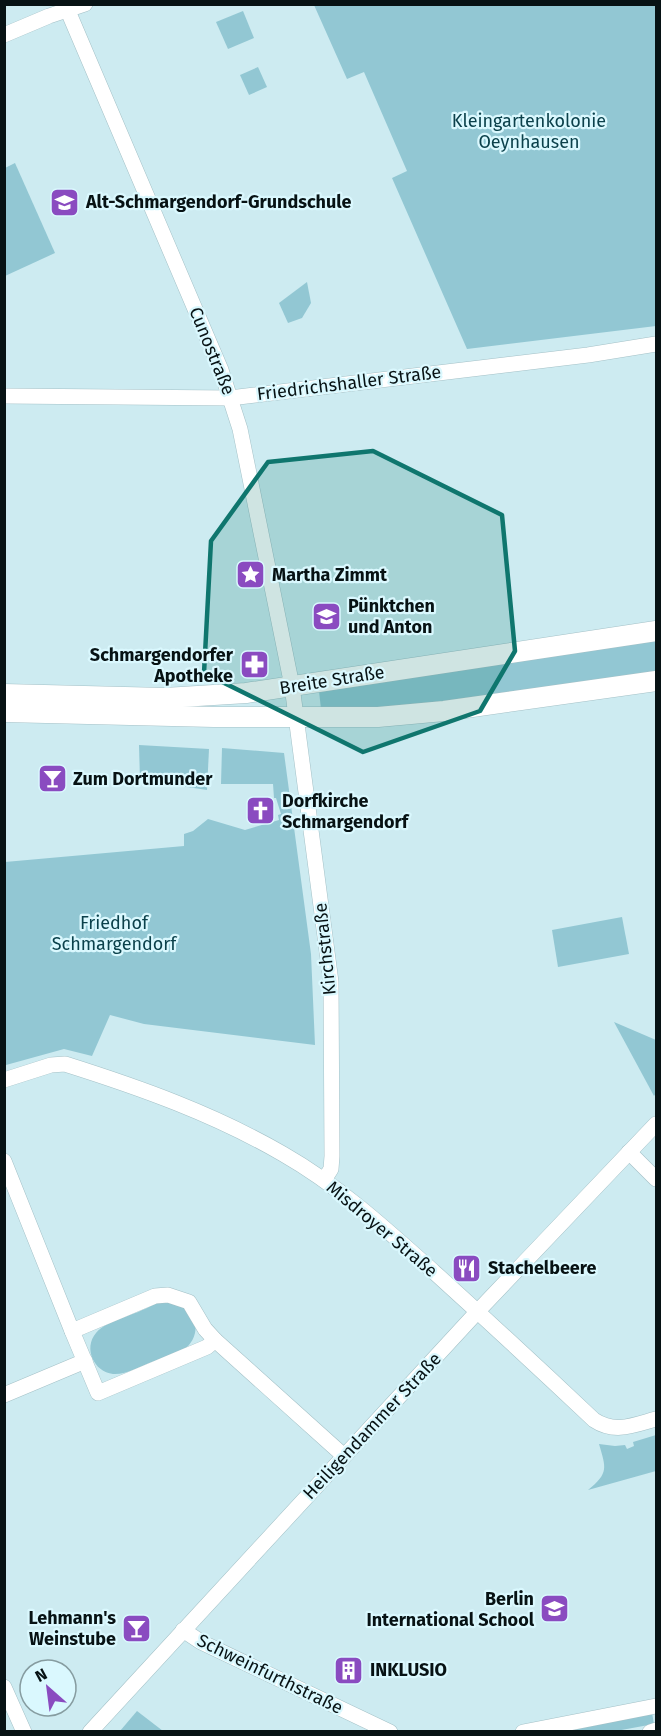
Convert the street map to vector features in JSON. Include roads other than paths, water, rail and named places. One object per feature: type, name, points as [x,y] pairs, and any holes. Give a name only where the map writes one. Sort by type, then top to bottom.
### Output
[{"type":"main road","name":"Breite Straße","points":[[4,694],[177,697],[246,693],[657,631]]},
{"type":"main road","name":"Breite Straße","points":[[4,712],[378,717],[444,711],[657,681]]},
{"type":"street","points":[[4,35],[66,7],[85,4]]},
{"type":"street","name":"Cunostraße","points":[[66,7],[221,370],[240,429],[297,717]]},
{"type":"street","name":"Friedrichshaller Straße","points":[[4,396],[230,398],[588,355],[657,344]]},
{"type":"street","name":"Kirchstraße","points":[[297,717],[331,982],[332,1156],[331,1168],[324,1180]]},
{"type":"street","name":"Misdroyer Straße","points":[[4,1080],[51,1065],[64,1064],[175,1101],[225,1124],[284,1155],[324,1180],[367,1212],[601,1425],[622,1429],[657,1419]]},
{"type":"street","name":"Heiligendammer Straße","points":[[90,1731],[478,1311],[657,1124]]},
{"type":"street","points":[[629,1152],[657,1179]]},
{"type":"street","points":[[4,1161],[98,1392],[207,1347],[215,1340]]},
{"type":"street","points":[[72,1330],[155,1296],[168,1295],[189,1302],[205,1329],[215,1340],[344,1456]]},
{"type":"street","points":[[4,1395],[85,1362]]},
{"type":"street","name":"Schweinfurthstraße","points":[[183,1630],[201,1642],[390,1731]]},
{"type":"street","points":[[4,1687],[24,1731]]},
{"type":"street","points":[[523,1731],[657,1706]]},
{"type":"street","points":[[650,1731],[657,1730]]},
{"type":"place","name":"Alt-Schmargendorf-Grundschule","points":[[65,202]]},
{"type":"place","name":"Martha Zimmt","points":[[251,575]]},
{"type":"place","name":"Pünktchen und Anton","points":[[327,616]]},
{"type":"place","name":"Schmargendorfer Apotheke","points":[[254,665]]},
{"type":"place","name":"Zum Dortmunder","points":[[52,779]]},
{"type":"place","name":"Dorfkirche Schmargendorf","points":[[261,811]]},
{"type":"place","name":"Stachelbeere","points":[[467,1268]]},
{"type":"place","name":"Berlin International School","points":[[555,1609]]},
{"type":"place","name":"Lehmann's Weinstube","points":[[137,1628]]},
{"type":"place","name":"INKLUSIO","points":[[349,1670]]},
{"type":"park label","name":"Kleingartenkolonie Oeynhausen","points":[[529,131]]},
{"type":"park label","name":"Friedhof Schmargendorf","points":[[114,933]]}]
